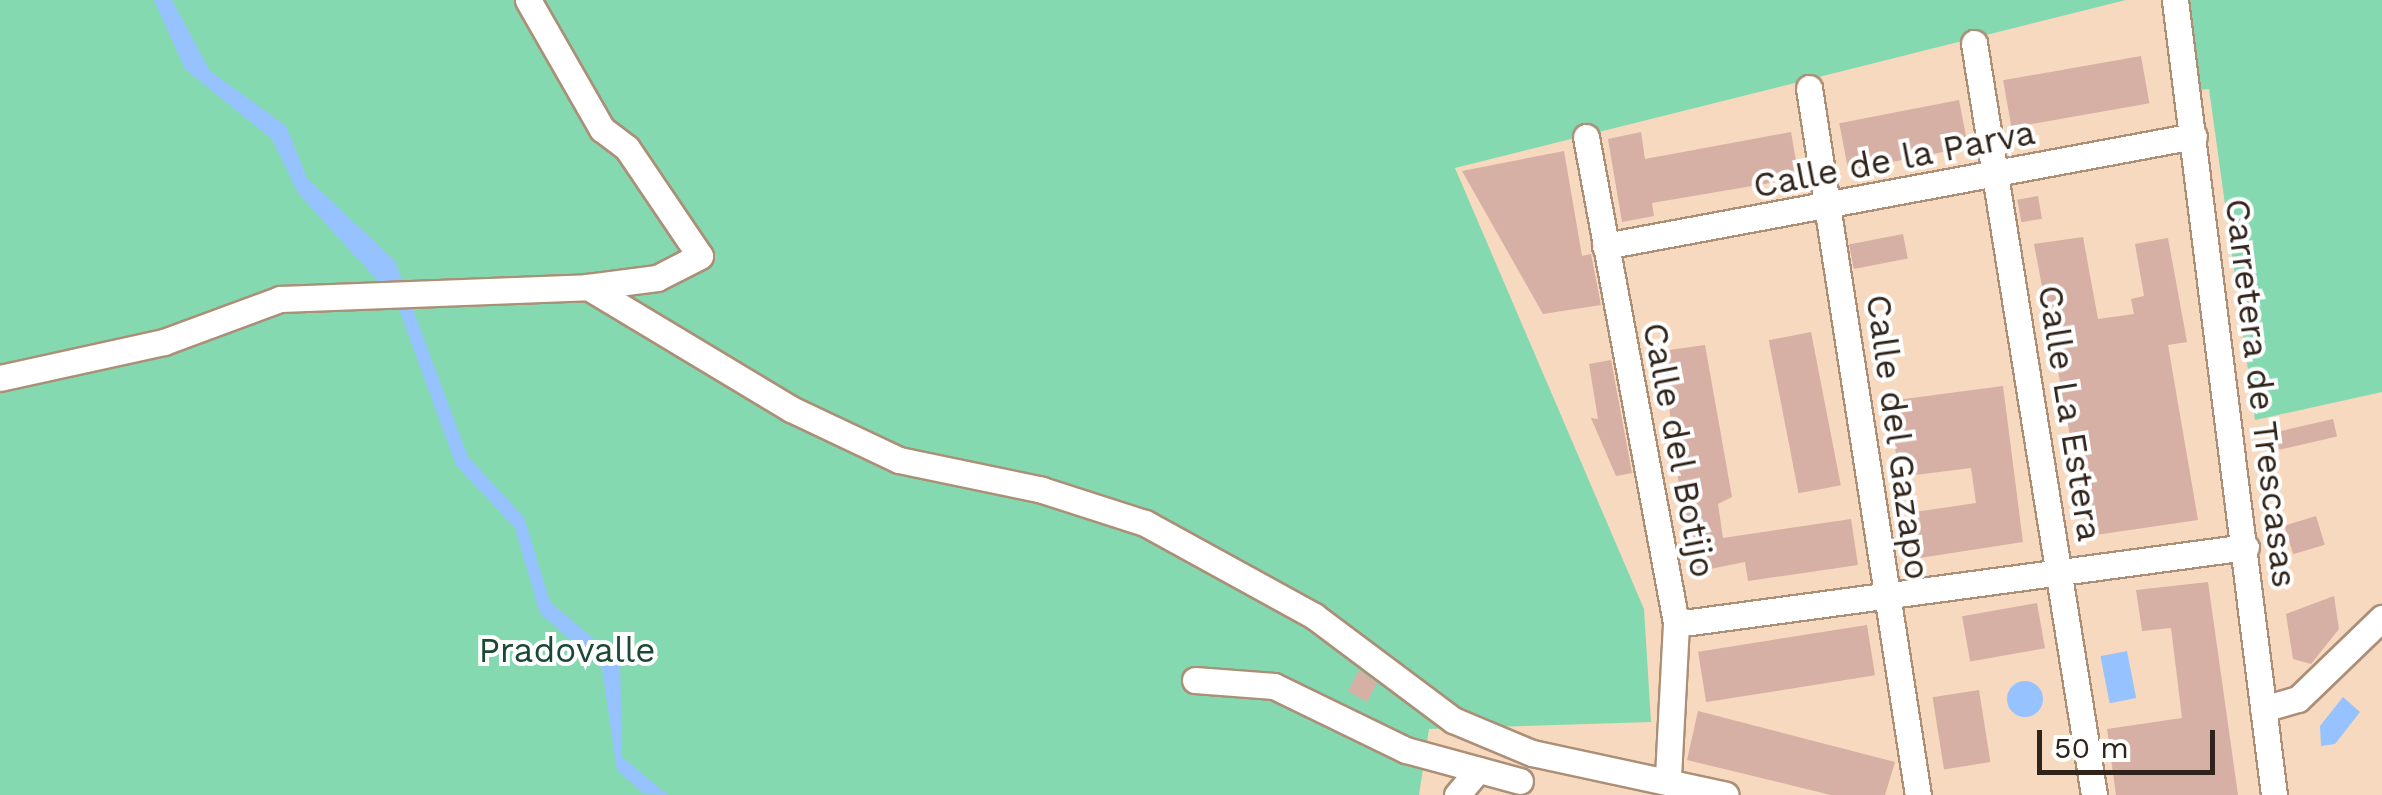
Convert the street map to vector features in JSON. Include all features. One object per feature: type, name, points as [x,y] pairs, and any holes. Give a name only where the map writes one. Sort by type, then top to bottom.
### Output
[{"type":"street","points":[[0,378],[164,342],[280,299],[379,291],[588,287],[658,278],[700,256],[626,148],[602,130],[528,0]]},
{"type":"street","name":"Carretera de Trescasas","points":[[2175,0],[2274,795]]},
{"type":"street","name":"Calle La Estera","points":[[1974,44],[2094,795]]},
{"type":"street","name":"Calle del Gazapo","points":[[1809,88],[1918,795]]},
{"type":"street","name":"Calle de la Parva","points":[[1605,246],[1828,208],[2194,136]]},
{"type":"street","name":"Calle del Botijo","points":[[1586,137],[1676,624],[1668,778]]},
{"type":"street","points":[[588,287],[791,409],[898,460],[1144,523],[1314,616],[1453,720],[1532,753],[1668,778],[1723,794]]},
{"type":"street","points":[[1676,624],[2246,547]]},
{"type":"street","points":[[2263,709],[2298,699],[2382,618]]},
{"type":"street","points":[[1194,680],[1274,686],[1433,759],[1478,770],[1520,788],[1532,753]]},
{"type":"street","points":[[1458,795],[1478,770]]},
{"type":"green space","name":"Pradovalle","points":[[0,0],[2126,0],[1455,168],[1644,609],[1651,722],[1429,729],[1419,795],[0,795]]},
{"type":"green space","points":[[2167,0],[2382,0],[2382,392],[2255,420],[2209,89],[2180,92]]},
{"type":"water","points":[[154,0],[172,0],[210,71],[286,126],[307,178],[395,261],[468,457],[524,517],[550,602],[620,661],[622,757],[668,795],[644,794],[617,770],[602,668],[540,613],[515,528],[456,465],[396,301],[298,193],[272,139],[185,69]]},
{"type":"water","points":[[2127,651],[2136,698],[2110,703],[2100,656]]},
{"type":"water","points":[[2025,681],[2038,686],[2043,699],[2038,712],[2025,717],[2012,712],[2007,699],[2012,686]]},
{"type":"water","points":[[2343,697],[2360,712],[2335,744],[2321,746],[2320,726]]},
{"type":"building","points":[[2141,56],[2149,103],[2011,128],[2003,80]]},
{"type":"building","points":[[1959,100],[1968,147],[1848,170],[1839,123]]},
{"type":"building","points":[[1641,132],[1645,159],[1791,132],[1799,178],[1652,203],[1654,216],[1622,222],[1608,139]]},
{"type":"building","points":[[1564,151],[1582,256],[1591,254],[1601,305],[1543,314],[1462,171]]},
{"type":"building","points":[[2038,196],[2042,219],[2021,222],[2017,200]]},
{"type":"building","points":[[1903,234],[1908,259],[1854,269],[1849,244]]},
{"type":"building","points":[[2083,237],[2098,319],[2134,314],[2131,299],[2144,296],[2135,244],[2168,238],[2187,342],[2168,345],[2198,520],[2089,536],[2034,244]]},
{"type":"building","points":[[1811,332],[1841,485],[1799,493],[1769,340]]},
{"type":"building","points":[[1705,345],[1732,497],[1718,504],[1723,538],[1851,519],[1858,565],[1748,581],[1745,562],[1690,573],[1662,351]]},
{"type":"building","points":[[1611,360],[1632,473],[1616,476],[1591,418],[1598,419],[1589,364]]},
{"type":"building","points":[[2003,386],[2023,542],[1913,559],[1908,513],[1976,503],[1971,468],[1899,477],[1889,401]]},
{"type":"building","points":[[2333,419],[2337,437],[2280,450],[2276,432]]},
{"type":"building","points":[[2316,516],[2325,545],[2293,554],[2284,526]]},
{"type":"building","points":[[2208,582],[2238,795],[2116,795],[2107,729],[2182,718],[2171,628],[2142,631],[2136,590]]},
{"type":"building","points":[[2334,596],[2339,629],[2311,664],[2293,659],[2286,614]]},
{"type":"building","points":[[2037,603],[2045,648],[1970,661],[1962,616]]},
{"type":"building","points":[[1867,625],[1875,675],[1706,702],[1698,652]]},
{"type":"building","points":[[1359,670],[1377,683],[1367,702],[1348,691]]},
{"type":"building","points":[[1979,690],[1990,762],[1944,769],[1933,697]]},
{"type":"building","points":[[1698,711],[1895,762],[1885,795],[1831,795],[1687,760]]}]
